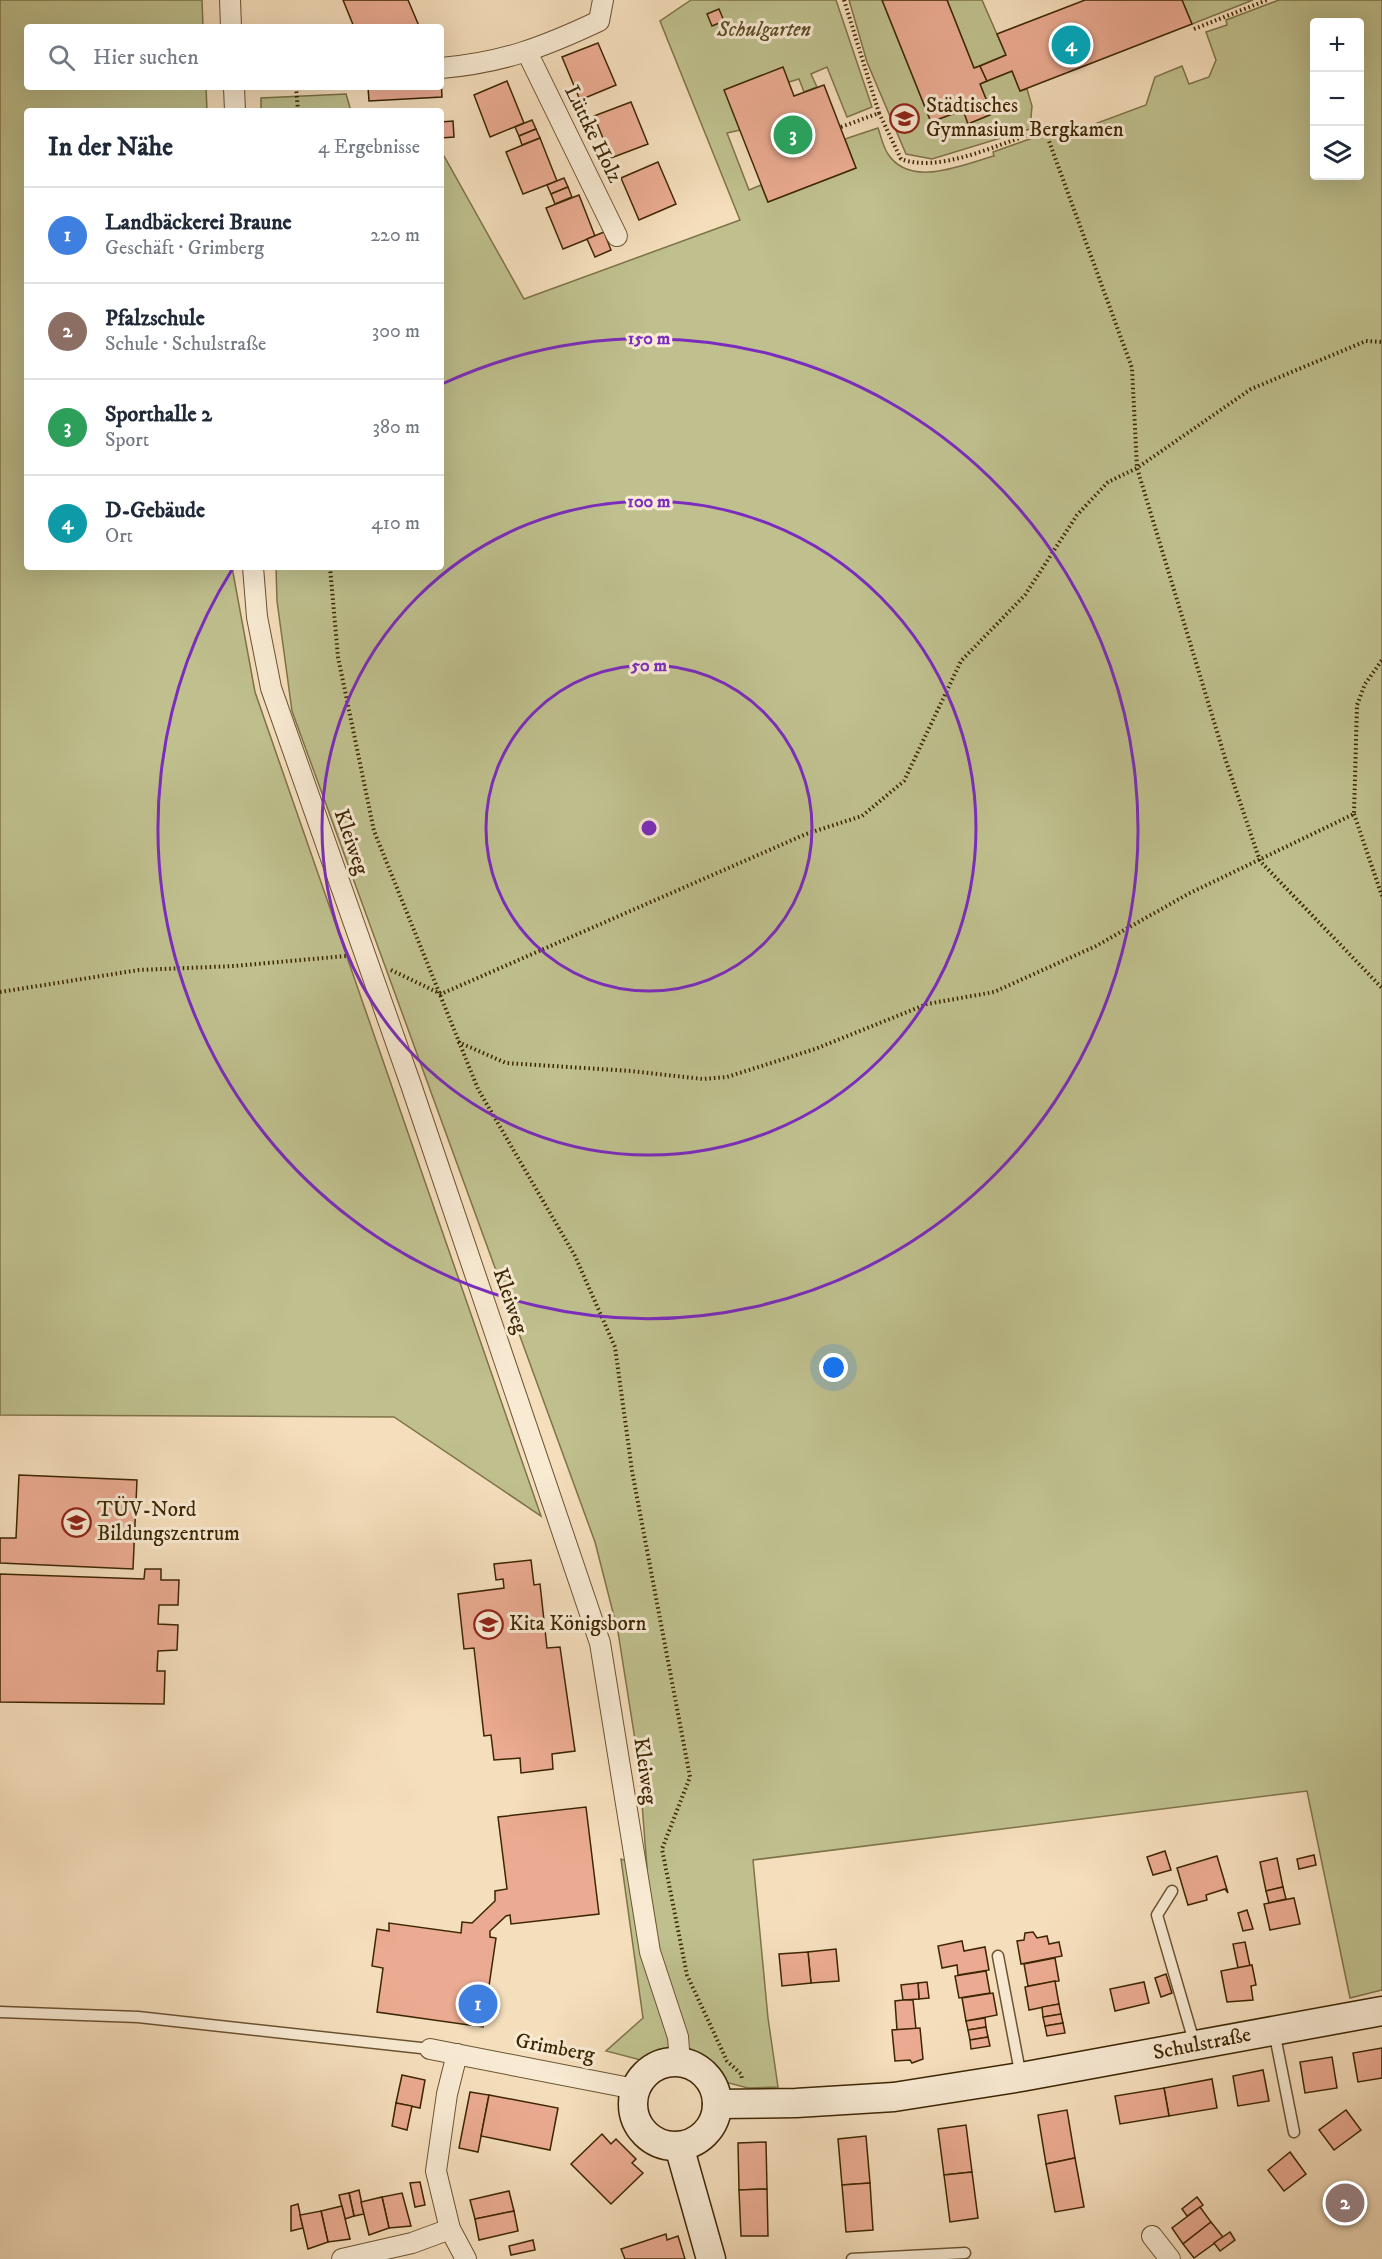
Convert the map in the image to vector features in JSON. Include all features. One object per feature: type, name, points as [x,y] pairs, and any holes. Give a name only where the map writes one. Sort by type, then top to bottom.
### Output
[{"type":"main road","name":"Schulstraße","points":[[730,2103],[894,2097],[1021,2077],[1382,2011]]},
{"type":"main road","points":[[680,2062],[691,2065],[706,2076],[715,2091],[730,2103],[715,2116],[702,2136],[679,2146],[667,2145],[645,2134],[633,2111],[635,2089],[646,2073],[655,2066],[680,2062]]},
{"type":"main road","points":[[679,2146],[711,2259]]},
{"type":"street","points":[[230,0],[231,24]]},
{"type":"street","points":[[444,68],[498,62],[527,52],[599,21],[603,0]]},
{"type":"street","name":"Lüttke Holz","points":[[527,52],[616,236]]},
{"type":"street","points":[[234,90],[235,108]]},
{"type":"street","name":"Kleiweg","points":[[254,570],[257,617],[272,688],[600,1643],[650,1952],[678,2037],[680,2062]]},
{"type":"street","name":"Grimberg","points":[[430,2049],[635,2089]]},
{"type":"street","points":[[457,2054],[447,2094],[436,2171],[450,2229],[466,2259]]},
{"type":"street","points":[[342,2259],[412,2243],[450,2229]]},
{"type":"street","points":[[1152,2236],[1170,2259]]},
{"type":"lane","points":[[1172,1891],[1157,1915],[1195,2045]]},
{"type":"lane","points":[[998,1956],[1021,2077]]},
{"type":"lane","points":[[0,2012],[138,2017],[430,2049]]},
{"type":"lane","points":[[1274,2031],[1294,2132]]},
{"type":"lane","points":[[852,2259],[965,2253]]},
{"type":"path","points":[[844,0],[879,112],[901,159],[914,164],[932,164],[1031,134]]},
{"type":"path","points":[[1194,29],[1267,0]]},
{"type":"path","points":[[296,90],[298,108]]},
{"type":"path","points":[[841,127],[879,112]]},
{"type":"path","points":[[1046,133],[1132,368],[1137,468],[1224,758],[1260,861],[1382,987]]},
{"type":"path","points":[[441,994],[806,834],[862,816],[904,781],[962,662],[1025,595],[1077,515],[1108,482],[1137,468],[1251,389],[1366,341],[1382,342]]},
{"type":"path","points":[[330,570],[338,657],[374,831],[478,1089],[575,1256],[615,1347],[632,1471],[690,1777],[662,1849],[687,1975],[727,2061],[741,2074],[730,2103]]},
{"type":"path","points":[[1382,660],[1365,684],[1357,705],[1354,814],[1382,896]]},
{"type":"path","points":[[458,1042],[506,1063],[631,1071],[703,1079],[727,1077],[815,1049],[927,1004],[994,992],[1096,946],[1188,894],[1354,814]]},
{"type":"path","points":[[0,992],[139,970],[234,966],[290,959],[365,955],[441,994]]},
{"type":"green space","points":[[0,0],[202,0],[203,24],[24,24],[24,90],[206,90],[207,108],[24,108],[24,570],[233,570],[255,692],[541,1516],[394,1417],[0,1415]]},
{"type":"green space","name":"Schulgarten","points":[[691,0],[836,0],[872,107],[847,117],[827,67],[811,74],[817,87],[804,92],[799,79],[789,82],[740,130],[727,133],[749,190],[761,185],[768,202],[856,168],[845,139],[878,128],[886,151],[898,164],[910,170],[923,172],[953,168],[994,156],[993,152],[1058,129],[1060,125],[1076,131],[1146,105],[1155,77],[1182,66],[1189,84],[1209,77],[1216,60],[1206,32],[1227,25],[1226,20],[1279,0],[1382,0],[1382,1990],[1350,1998],[1307,1791],[753,1860],[768,2018],[778,2087],[748,2088],[606,2051],[643,2018],[621,1859],[647,1868],[639,1765],[618,1632],[595,1542],[292,711],[277,601],[276,570],[444,570],[444,156],[524,299],[740,220],[660,21]]},
{"type":"green space","points":[[849,0],[882,0],[931,122],[963,110],[969,123],[992,114],[980,84],[1012,71],[1020,91],[1027,89],[1032,106],[1030,129],[932,159],[906,154],[867,62]]},
{"type":"green space","points":[[947,0],[982,0],[1006,55],[974,68]]},
{"type":"green space","points":[[1182,0],[1253,0],[1192,24]]},
{"type":"green space","points":[[346,94],[350,108],[261,108],[261,98]]},
{"type":"building","points":[[343,0],[408,0],[418,24],[353,24]]},
{"type":"building","points":[[882,0],[947,0],[974,68],[980,66],[987,81],[980,84],[992,114],[968,124],[963,110],[931,122]]},
{"type":"building","points":[[1085,0],[1182,0],[1192,24],[1020,91],[1012,71],[987,81],[980,66],[1006,55],[997,34]]},
{"type":"building","points":[[719,9],[724,21],[712,26],[707,14]]},
{"type":"building","points":[[598,43],[616,85],[580,100],[562,57]]},
{"type":"building","points":[[783,67],[794,96],[824,85],[856,168],[768,202],[724,90]]},
{"type":"building","points":[[507,81],[524,123],[490,137],[474,95]]},
{"type":"building","points":[[368,90],[442,90],[442,97],[369,101]]},
{"type":"building","points":[[631,102],[648,144],[611,158],[594,116]]},
{"type":"building","points":[[532,120],[536,129],[519,136],[515,127]]},
{"type":"building","points":[[453,121],[454,137],[444,138],[444,122]]},
{"type":"building","points":[[536,129],[540,138],[522,145],[519,136]]},
{"type":"building","points":[[540,138],[557,181],[523,194],[506,152]]},
{"type":"building","points":[[658,162],[676,204],[639,220],[621,178]]},
{"type":"building","points":[[564,178],[568,187],[551,194],[547,185]]},
{"type":"building","points":[[568,187],[572,197],[555,204],[551,194]]},
{"type":"building","points":[[579,195],[595,236],[563,249],[546,208]]},
{"type":"building","points":[[604,232],[611,250],[595,257],[587,239]]},
{"type":"building","name":"TÜV-Nord Bildungszentrum","points":[[19,1475],[137,1480],[133,1569],[0,1563],[0,1538],[16,1538]]},
{"type":"building","points":[[531,1560],[534,1585],[540,1584],[547,1648],[560,1647],[575,1751],[552,1754],[553,1769],[521,1773],[520,1758],[494,1760],[491,1735],[484,1736],[474,1648],[464,1649],[458,1594],[504,1588],[503,1579],[496,1580],[494,1564]]},
{"type":"building","points":[[145,1569],[161,1569],[161,1580],[179,1580],[178,1605],[159,1605],[158,1624],[178,1625],[177,1650],[158,1651],[157,1671],[165,1671],[164,1704],[0,1702],[0,1574],[144,1579]]},
{"type":"building","points":[[586,1807],[599,1914],[511,1924],[510,1915],[490,1931],[490,1937],[496,1938],[483,2027],[377,2012],[383,1968],[372,1966],[377,1929],[389,1931],[389,1923],[461,1933],[462,1922],[472,1923],[495,1901],[495,1891],[507,1889],[498,1817]]},
{"type":"building","points":[[1165,1851],[1171,1870],[1153,1875],[1147,1857]]},
{"type":"building","points":[[1314,1855],[1316,1865],[1299,1869],[1297,1859]]},
{"type":"building","points":[[1217,1856],[1228,1893],[1225,1889],[1206,1895],[1207,1900],[1188,1905],[1177,1868]]},
{"type":"building","points":[[1277,1858],[1283,1887],[1266,1891],[1260,1862]]},
{"type":"building","points":[[1283,1887],[1286,1899],[1269,1903],[1266,1891]]},
{"type":"building","points":[[1294,1898],[1300,1924],[1270,1930],[1264,1904]]},
{"type":"building","points":[[1247,1910],[1253,1929],[1243,1931],[1238,1913]]},
{"type":"building","points":[[1033,1932],[1037,1938],[1047,1936],[1049,1944],[1059,1942],[1062,1956],[1021,1964],[1017,1941],[1024,1940],[1025,1933]]},
{"type":"building","points":[[962,1941],[964,1951],[985,1947],[989,1970],[958,1975],[957,1965],[942,1968],[938,1946]]},
{"type":"building","points":[[1245,1942],[1250,1966],[1238,1968],[1233,1944]]},
{"type":"building","points":[[836,1949],[839,1981],[811,1983],[808,1952]]},
{"type":"building","points":[[808,1952],[811,1983],[782,1986],[779,1954]]},
{"type":"building","points":[[1055,1958],[1059,1981],[1028,1986],[1024,1964]]},
{"type":"building","points":[[1252,1965],[1256,1985],[1251,1986],[1253,2000],[1227,2002],[1221,1971]]},
{"type":"building","points":[[986,1971],[990,1993],[959,1998],[955,1976]]},
{"type":"building","points":[[1166,1974],[1172,1993],[1161,1997],[1155,1978]]},
{"type":"building","points":[[1055,1981],[1059,2004],[1029,2010],[1025,1987]]},
{"type":"building","points":[[927,1982],[929,1998],[919,1999],[918,1983]]},
{"type":"building","points":[[1144,1982],[1149,2003],[1115,2011],[1110,1989]]},
{"type":"building","points":[[918,1983],[919,1999],[903,2000],[901,1985]]},
{"type":"building","points":[[993,1993],[997,2015],[966,2021],[962,1998]]},
{"type":"building","points":[[913,2000],[916,2029],[897,2030],[895,2001]]},
{"type":"building","points":[[1059,2004],[1061,2014],[1043,2017],[1042,2007]]},
{"type":"building","points":[[1061,2014],[1063,2023],[1045,2026],[1043,2017]]},
{"type":"building","points":[[985,2018],[986,2027],[968,2030],[966,2021]]},
{"type":"building","points":[[1063,2023],[1065,2033],[1047,2036],[1045,2026]]},
{"type":"building","points":[[986,2027],[988,2037],[970,2040],[968,2030]]},
{"type":"building","points":[[920,2028],[923,2059],[912,2063],[910,2060],[895,2061],[892,2030]]},
{"type":"building","points":[[988,2037],[990,2046],[971,2049],[970,2040]]},
{"type":"building","points":[[1382,2048],[1382,2078],[1358,2082],[1353,2053]]},
{"type":"building","points":[[1332,2057],[1337,2088],[1305,2093],[1300,2062]]},
{"type":"building","points":[[1263,2070],[1269,2101],[1238,2106],[1233,2076]]},
{"type":"building","points":[[402,2075],[425,2080],[420,2108],[396,2103]]},
{"type":"building","points":[[1212,2079],[1217,2108],[1169,2116],[1164,2088]]},
{"type":"building","points":[[1164,2088],[1169,2116],[1120,2124],[1115,2096]]},
{"type":"building","points":[[470,2092],[489,2095],[478,2152],[459,2148]]},
{"type":"building","points":[[489,2095],[558,2108],[550,2150],[481,2136]]},
{"type":"building","points":[[396,2103],[412,2106],[407,2130],[392,2126]]},
{"type":"building","points":[[1067,2110],[1075,2158],[1046,2164],[1038,2115]]},
{"type":"building","points":[[1346,2110],[1361,2130],[1334,2150],[1319,2130]]},
{"type":"building","points":[[966,2125],[972,2172],[944,2175],[938,2129]]},
{"type":"building","points":[[602,2134],[611,2144],[616,2139],[636,2159],[632,2163],[643,2173],[611,2204],[571,2164]]},
{"type":"building","points":[[866,2136],[870,2183],[842,2185],[838,2139]]},
{"type":"building","points":[[766,2142],[767,2189],[739,2190],[738,2143]]},
{"type":"building","points":[[1290,2152],[1306,2174],[1284,2191],[1268,2170]]},
{"type":"building","points":[[1075,2158],[1084,2207],[1055,2212],[1046,2164]]},
{"type":"building","points":[[972,2172],[978,2218],[950,2222],[944,2175]]},
{"type":"building","points":[[420,2182],[425,2205],[415,2207],[410,2183]]},
{"type":"building","points":[[870,2183],[873,2230],[846,2232],[842,2185]]},
{"type":"building","points":[[767,2189],[768,2236],[741,2236],[739,2190]]},
{"type":"building","points":[[359,2190],[364,2214],[354,2216],[349,2193]]},
{"type":"building","points":[[509,2191],[514,2211],[475,2219],[470,2200]]},
{"type":"building","points":[[349,2193],[354,2216],[345,2219],[339,2195]]},
{"type":"building","points":[[402,2193],[411,2226],[389,2228],[382,2197]]},
{"type":"building","points":[[382,2197],[389,2228],[369,2235],[361,2202]]},
{"type":"building","points":[[1197,2197],[1203,2205],[1187,2216],[1182,2209]]},
{"type":"building","points":[[298,2204],[303,2228],[291,2231],[291,2206]]},
{"type":"building","points":[[342,2206],[350,2239],[328,2242],[321,2211]]},
{"type":"building","points":[[1200,2207],[1211,2222],[1183,2244],[1172,2228]]},
{"type":"building","points":[[321,2211],[328,2242],[308,2249],[300,2215]]},
{"type":"building","points":[[514,2211],[518,2231],[479,2240],[475,2219]]},
{"type":"building","points":[[1211,2222],[1223,2237],[1194,2258],[1183,2244]]},
{"type":"building","points":[[1230,2232],[1235,2240],[1220,2251],[1214,2243]]},
{"type":"building","points":[[666,2234],[667,2240],[678,2236],[685,2259],[625,2259],[621,2249]]},
{"type":"building","points":[[533,2240],[535,2250],[511,2255],[509,2246]]},
{"type":"place","name":"D-Gebäude","points":[[1071,45]]},
{"type":"place","name":"Städtisches Gymnasium Bergkamen","points":[[905,118]]},
{"type":"place","name":"Sporthalle 2","points":[[793,135]]},
{"type":"place","name":"TÜV-Nord Bildungszentrum","points":[[76,1522]]},
{"type":"place","name":"Kita Königsborn","points":[[488,1624]]},
{"type":"place","name":"Landbäckerei Braune","points":[[478,2004]]},
{"type":"place","name":"Pfalzschule","points":[[1345,2203]]}]
